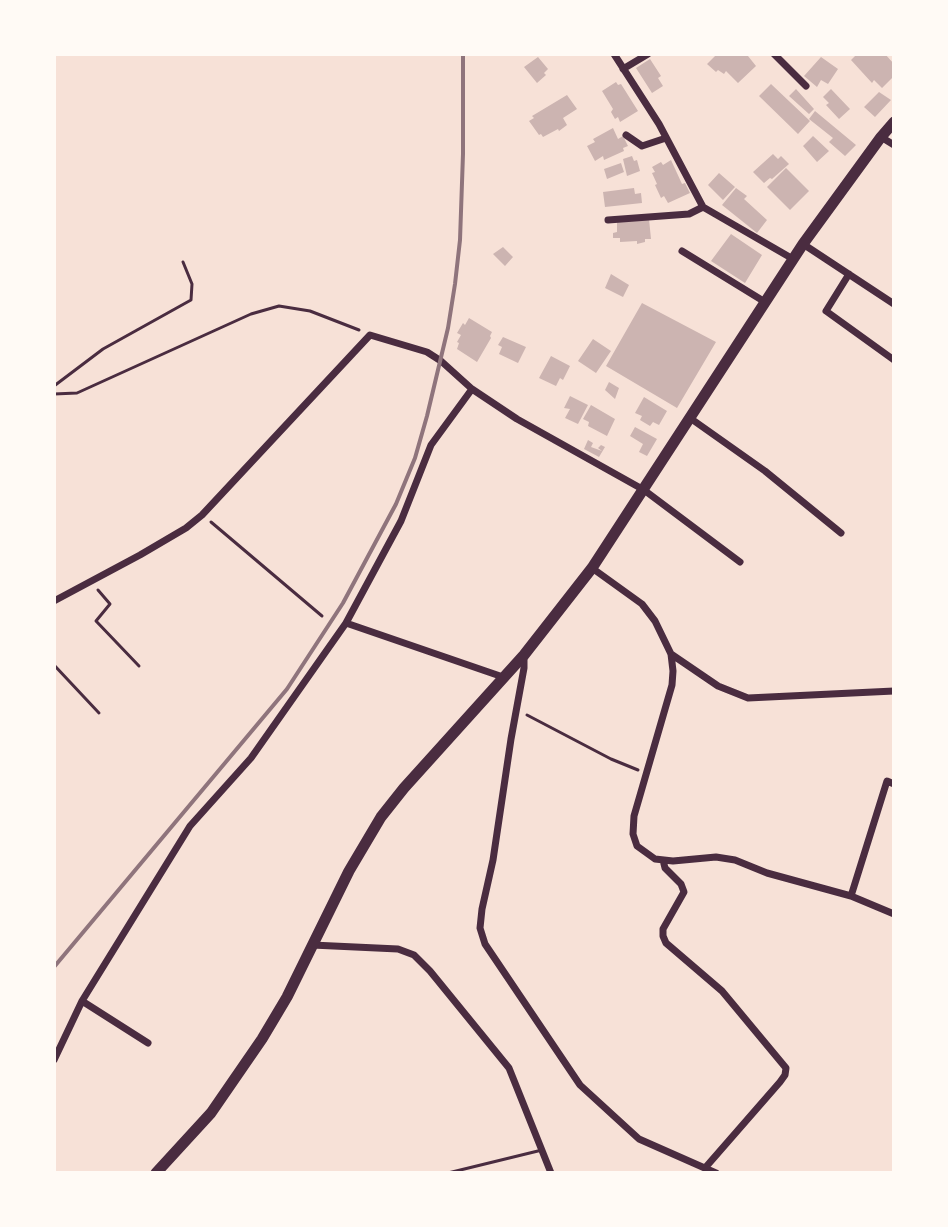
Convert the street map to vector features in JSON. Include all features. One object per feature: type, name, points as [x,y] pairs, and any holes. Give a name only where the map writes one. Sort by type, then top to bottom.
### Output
[{"type":"highway","points":[[156,1173],[211,1113],[236,1078],[287,997],[349,871],[381,817],[524,655],[592,568],[803,244],[894,122]]},
{"type":"street","points":[[614,54],[666,138],[703,207],[793,259]]},
{"type":"street","points":[[623,69],[648,54]]},
{"type":"street","points":[[774,54],[806,86]]},
{"type":"street","points":[[626,135],[642,146],[666,138]]},
{"type":"street","points":[[881,137],[894,145]]},
{"type":"street","points":[[608,220],[689,214],[703,207]]},
{"type":"street","points":[[803,244],[894,304]]},
{"type":"street","points":[[682,251],[765,302]]},
{"type":"street","points":[[849,274],[826,311],[894,360]]},
{"type":"street","points":[[54,601],[186,528],[202,515],[370,335],[427,352],[472,389],[517,419],[644,490],[740,562]]},
{"type":"street","points":[[54,1060],[82,1001],[190,826],[251,758],[346,623],[401,521],[431,445],[472,389]]},
{"type":"street","points":[[690,418],[765,471],[841,533]]},
{"type":"street","points":[[592,568],[642,604],[655,621],[671,654],[672,685],[634,816],[633,834],[637,846],[655,859],[673,861],[716,857],[735,860],[767,873],[851,896],[894,914]]},
{"type":"street","points":[[346,623],[503,677]]},
{"type":"street","points":[[671,654],[718,686],[748,698],[894,691]]},
{"type":"street","points":[[524,655],[493,860],[482,909],[480,928],[485,944],[580,1085],[639,1139],[716,1173]]},
{"type":"street","points":[[851,896],[887,781],[894,784]]},
{"type":"street","points":[[663,860],[665,868],[681,884],[684,892],[663,929],[666,943],[722,991],[786,1068],[780,1082],[705,1168]]},
{"type":"street","points":[[312,945],[398,949],[414,955],[509,1068],[551,1173]]},
{"type":"street","points":[[82,1001],[148,1043]]},
{"type":"lane","points":[[448,1173],[542,1150]]},
{"type":"path","points":[[54,386],[103,349],[191,300],[192,284],[183,262]]},
{"type":"path","points":[[54,394],[77,393],[251,314],[279,306],[310,311],[370,335]]},
{"type":"path","points":[[202,515],[322,616]]},
{"type":"path","points":[[90,582],[110,604],[96,621],[139,666]]},
{"type":"path","points":[[54,665],[99,713]]},
{"type":"path","points":[[516,710],[611,759],[647,773]]},
{"type":"building","points":[[717,54],[750,54],[748,56],[756,66],[738,83],[726,71],[724,74],[718,70],[716,72],[707,64]]},
{"type":"building","points":[[857,54],[885,54],[894,64],[894,76],[882,88],[874,80],[872,83],[851,60]]},
{"type":"building","points":[[538,57],[548,69],[537,83],[524,67]]},
{"type":"building","points":[[821,57],[838,69],[828,84],[821,80],[817,87],[804,76]]},
{"type":"building","points":[[650,59],[661,76],[658,78],[663,86],[652,93],[636,68]]},
{"type":"building","points":[[616,82],[621,84],[638,111],[620,122],[618,117],[615,119],[602,91]]},
{"type":"building","points":[[771,84],[810,121],[798,134],[759,96]]},
{"type":"building","points":[[796,89],[814,109],[809,114],[789,96]]},
{"type":"building","points":[[831,89],[850,109],[839,119],[823,97]]},
{"type":"building","points":[[879,92],[891,100],[875,117],[864,107]]},
{"type":"building","points":[[567,95],[577,109],[563,118],[567,125],[543,137],[539,135],[529,121],[534,118],[532,116]]},
{"type":"building","points":[[815,111],[856,145],[845,156],[829,142],[833,138],[809,119]]},
{"type":"building","points":[[613,128],[618,139],[623,136],[628,146],[623,148],[624,151],[595,161],[587,146]]},
{"type":"building","points":[[813,136],[829,151],[817,162],[803,146]]},
{"type":"building","points":[[773,154],[778,159],[781,156],[789,164],[764,183],[753,172]]},
{"type":"building","points":[[632,156],[634,161],[637,160],[640,171],[627,176],[623,159]]},
{"type":"building","points":[[671,160],[682,184],[685,183],[690,193],[668,203],[664,196],[661,198],[655,185],[652,167]]},
{"type":"building","points":[[621,163],[624,172],[607,179],[604,169]]},
{"type":"building","points":[[786,168],[809,191],[790,210],[767,187]]},
{"type":"building","points":[[719,173],[735,187],[723,200],[708,185]]},
{"type":"building","points":[[634,188],[635,194],[641,193],[642,203],[605,207],[603,192]]},
{"type":"building","points":[[736,188],[767,220],[757,233],[722,205]]},
{"type":"building","points":[[649,219],[651,239],[637,244],[637,241],[620,242],[620,238],[613,238],[613,233],[617,232],[617,222]]},
{"type":"building","points":[[731,234],[762,255],[745,283],[711,261]]},
{"type":"building","points":[[503,247],[513,257],[505,266],[493,254]]},
{"type":"building","points":[[611,274],[629,285],[623,297],[605,288]]},
{"type":"building","points":[[642,303],[716,342],[677,408],[606,366]]},
{"type":"building","points":[[469,318],[492,332],[477,362],[457,349],[461,335],[457,333]]},
{"type":"building","points":[[503,337],[526,347],[518,363],[499,354],[502,347],[498,345]]},
{"type":"building","points":[[593,339],[611,351],[596,373],[578,361]]},
{"type":"building","points":[[551,356],[570,366],[556,386],[539,378]]},
{"type":"building","points":[[609,382],[619,388],[615,399],[605,390]]},
{"type":"building","points":[[570,396],[588,405],[578,424],[565,418],[570,409],[564,408]]},
{"type":"building","points":[[644,397],[667,411],[659,425],[653,422],[650,426],[635,413]]},
{"type":"building","points":[[591,405],[615,419],[607,436],[588,426],[589,422],[583,419]]},
{"type":"building","points":[[635,427],[657,439],[647,456],[639,452],[643,444],[630,436]]},
{"type":"building","points":[[588,440],[593,443],[591,447],[602,451],[598,448],[601,445],[605,447],[599,457],[584,449]]},
{"type":"railway","points":[[54,967],[287,689],[343,603],[396,504],[415,458],[427,416],[455,284],[463,154],[463,54]]}]
